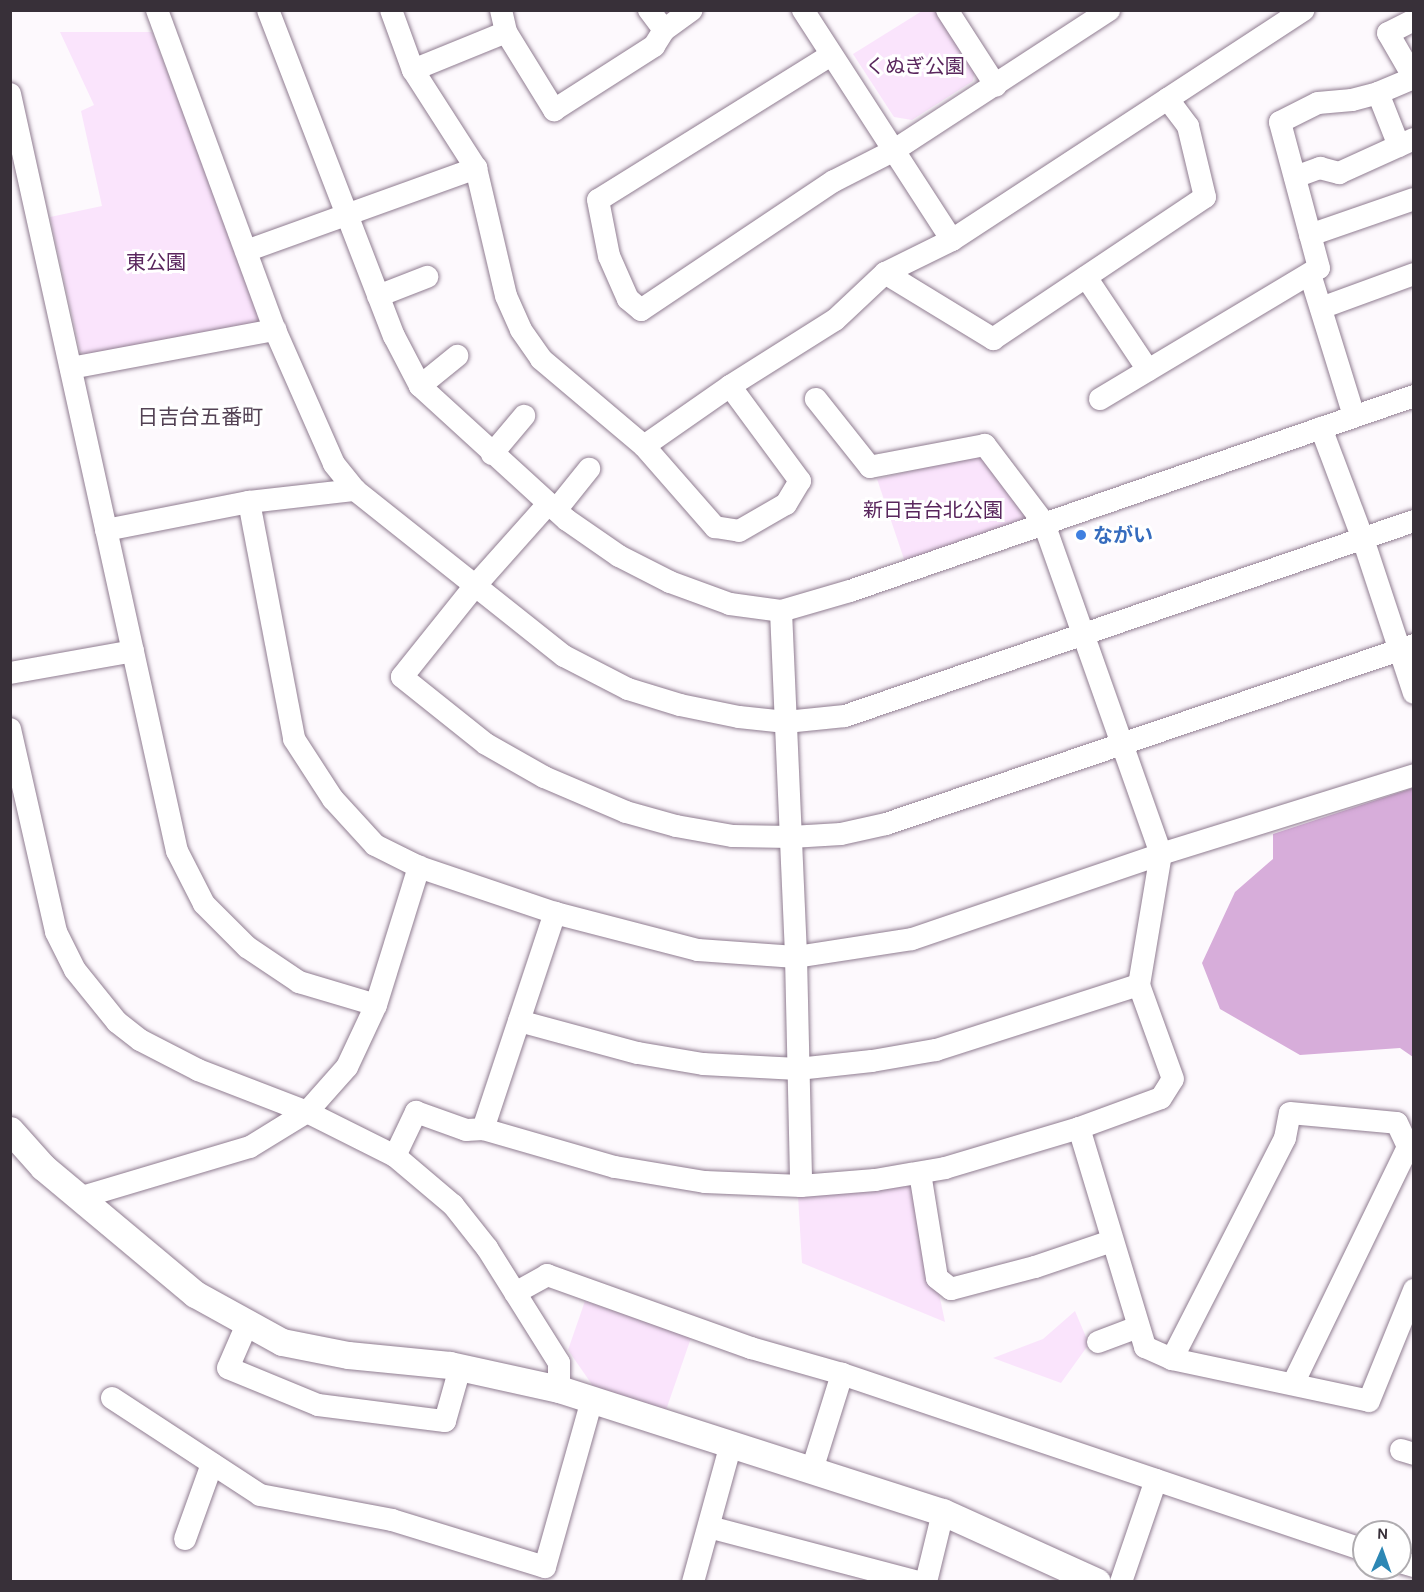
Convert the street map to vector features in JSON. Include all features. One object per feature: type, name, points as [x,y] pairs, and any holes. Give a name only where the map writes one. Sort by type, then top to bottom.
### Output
[{"type":"street","points":[[157,10],[275,330],[334,464],[355,490],[564,656],[628,689],[680,705],[738,717],[786,722],[845,716],[1413,522]]},
{"type":"street","points":[[268,10],[394,336],[420,386],[552,507],[619,556],[670,582],[730,604],[781,611],[849,591],[1413,396]]},
{"type":"street","points":[[391,10],[413,70],[476,168],[506,296],[521,330],[541,358],[644,446],[715,527],[739,531],[786,504],[800,481],[730,386]]},
{"type":"street","points":[[648,10],[664,30]]},
{"type":"street","points":[[413,70],[503,21],[554,110],[654,46],[664,30],[692,10]]},
{"type":"street","points":[[803,10],[952,240]]},
{"type":"street","points":[[947,10],[996,86]]},
{"type":"street","points":[[831,55],[598,200],[609,256],[628,299],[641,310],[834,181],[893,151],[996,86],[1082,18],[1109,10]]},
{"type":"street","points":[[644,446],[730,386],[834,320],[885,273],[952,240],[1303,10]]},
{"type":"street","points":[[1100,399],[1319,268],[1280,122],[1318,103],[1352,100],[1378,93],[1413,78],[1388,33],[1413,20]]},
{"type":"street","points":[[1295,177],[1320,168],[1339,173],[1406,142],[1378,93]]},
{"type":"street","points":[[10,94],[177,851],[204,903],[247,947],[299,982],[376,1005]]},
{"type":"street","points":[[885,273],[993,339],[1205,197],[1188,126],[1168,99]]},
{"type":"street","points":[[246,251],[476,168]]},
{"type":"street","points":[[1310,235],[1413,199]]},
{"type":"street","points":[[1310,274],[1354,416]]},
{"type":"street","points":[[1321,308],[1413,274]]},
{"type":"street","points":[[378,296],[428,277]]},
{"type":"street","points":[[1086,277],[1148,370]]},
{"type":"street","points":[[71,368],[275,330]]},
{"type":"street","points":[[420,386],[457,356]]},
{"type":"street","points":[[395,1156],[416,1112],[466,1130],[483,1129],[615,1167],[705,1182],[801,1186],[875,1180],[945,1168],[1078,1128],[1161,1098],[1173,1079],[1138,985],[1161,854],[1086,635],[1044,523],[985,445],[870,467],[816,399]]},
{"type":"street","points":[[492,453],[524,416]]},
{"type":"street","points":[[1321,428],[1406,647],[1413,693]]},
{"type":"street","points":[[589,469],[474,586],[402,677],[486,744],[544,777],[626,812],[676,826],[733,836],[791,837],[841,834],[886,824],[1406,647]]},
{"type":"street","points":[[106,530],[249,502],[355,490]]},
{"type":"street","points":[[249,502],[294,739],[333,799],[375,846],[419,867],[555,913],[698,950],[796,957],[912,939],[1161,854],[1413,775]]},
{"type":"street","points":[[781,611],[796,957],[801,1186]]},
{"type":"street","points":[[10,673],[132,651]]},
{"type":"street","points":[[10,729],[56,932],[75,970],[117,1022],[140,1040],[198,1070],[307,1112],[395,1156],[453,1205],[487,1248],[559,1363],[559,1389]]},
{"type":"street","points":[[82,1197],[250,1148],[307,1112],[346,1067],[376,1005],[419,867]]},
{"type":"street","points":[[483,1129],[555,913]]},
{"type":"street","points":[[519,1021],[638,1053],[703,1064],[798,1069],[872,1061],[936,1050],[1138,985]]},
{"type":"street","points":[[1172,1359],[1285,1138],[1290,1113],[1397,1123],[1408,1147],[1293,1384]]},
{"type":"street","points":[[1078,1128],[1145,1347],[1172,1359],[1369,1401],[1413,1290]]},
{"type":"street","points":[[10,1130],[43,1167],[82,1197],[195,1294],[282,1342],[348,1355],[460,1368],[559,1389],[943,1512],[1097,1581]]},
{"type":"street","points":[[920,1173],[937,1278],[951,1289],[1035,1267],[1112,1241]]},
{"type":"street","points":[[515,1293],[547,1275],[751,1348],[842,1374],[1352,1546]]},
{"type":"street","points":[[248,1322],[228,1368],[318,1405],[445,1421],[460,1368]]},
{"type":"street","points":[[1098,1342],[1138,1327]]},
{"type":"street","points":[[812,1470],[842,1374]]},
{"type":"street","points":[[112,1398],[260,1495],[392,1520],[544,1567],[592,1400]]},
{"type":"street","points":[[693,1581],[731,1444]]},
{"type":"street","points":[[185,1539],[212,1464]]},
{"type":"street","points":[[1121,1581],[1156,1480]]},
{"type":"street","points":[[926,1581],[943,1512]]},
{"type":"street","points":[[709,1527],[918,1581]]},
{"type":"green space","name":"くぬぎ公園","points":[[922,11],[935,11],[975,68],[973,81],[912,120],[894,117],[853,54]]},
{"type":"green space","name":"東公園","points":[[60,32],[152,32],[261,315],[257,323],[87,357],[80,351],[50,217],[102,206],[81,111],[94,105]]},
{"type":"green space","name":"新日吉台北公園","points":[[983,454],[1029,514],[1027,522],[906,565],[877,479]]},
{"type":"green space","points":[[906,1184],[917,1190],[945,1322],[802,1263],[798,1196]]},
{"type":"green space","points":[[585,1301],[691,1338],[666,1410],[593,1386],[568,1350]]},
{"type":"green space","points":[[1075,1311],[1089,1344],[1061,1383],[993,1358],[1043,1339]]},
{"type":"shaded area","points":[[1413,788],[1413,1057],[1400,1048],[1300,1055],[1220,1009],[1202,963],[1235,892],[1273,859],[1273,834]]},
{"type":"place","name":"ながい","points":[[1081,535]]},
{"type":"district","name":"日吉台五番町","points":[[200,417]]}]
